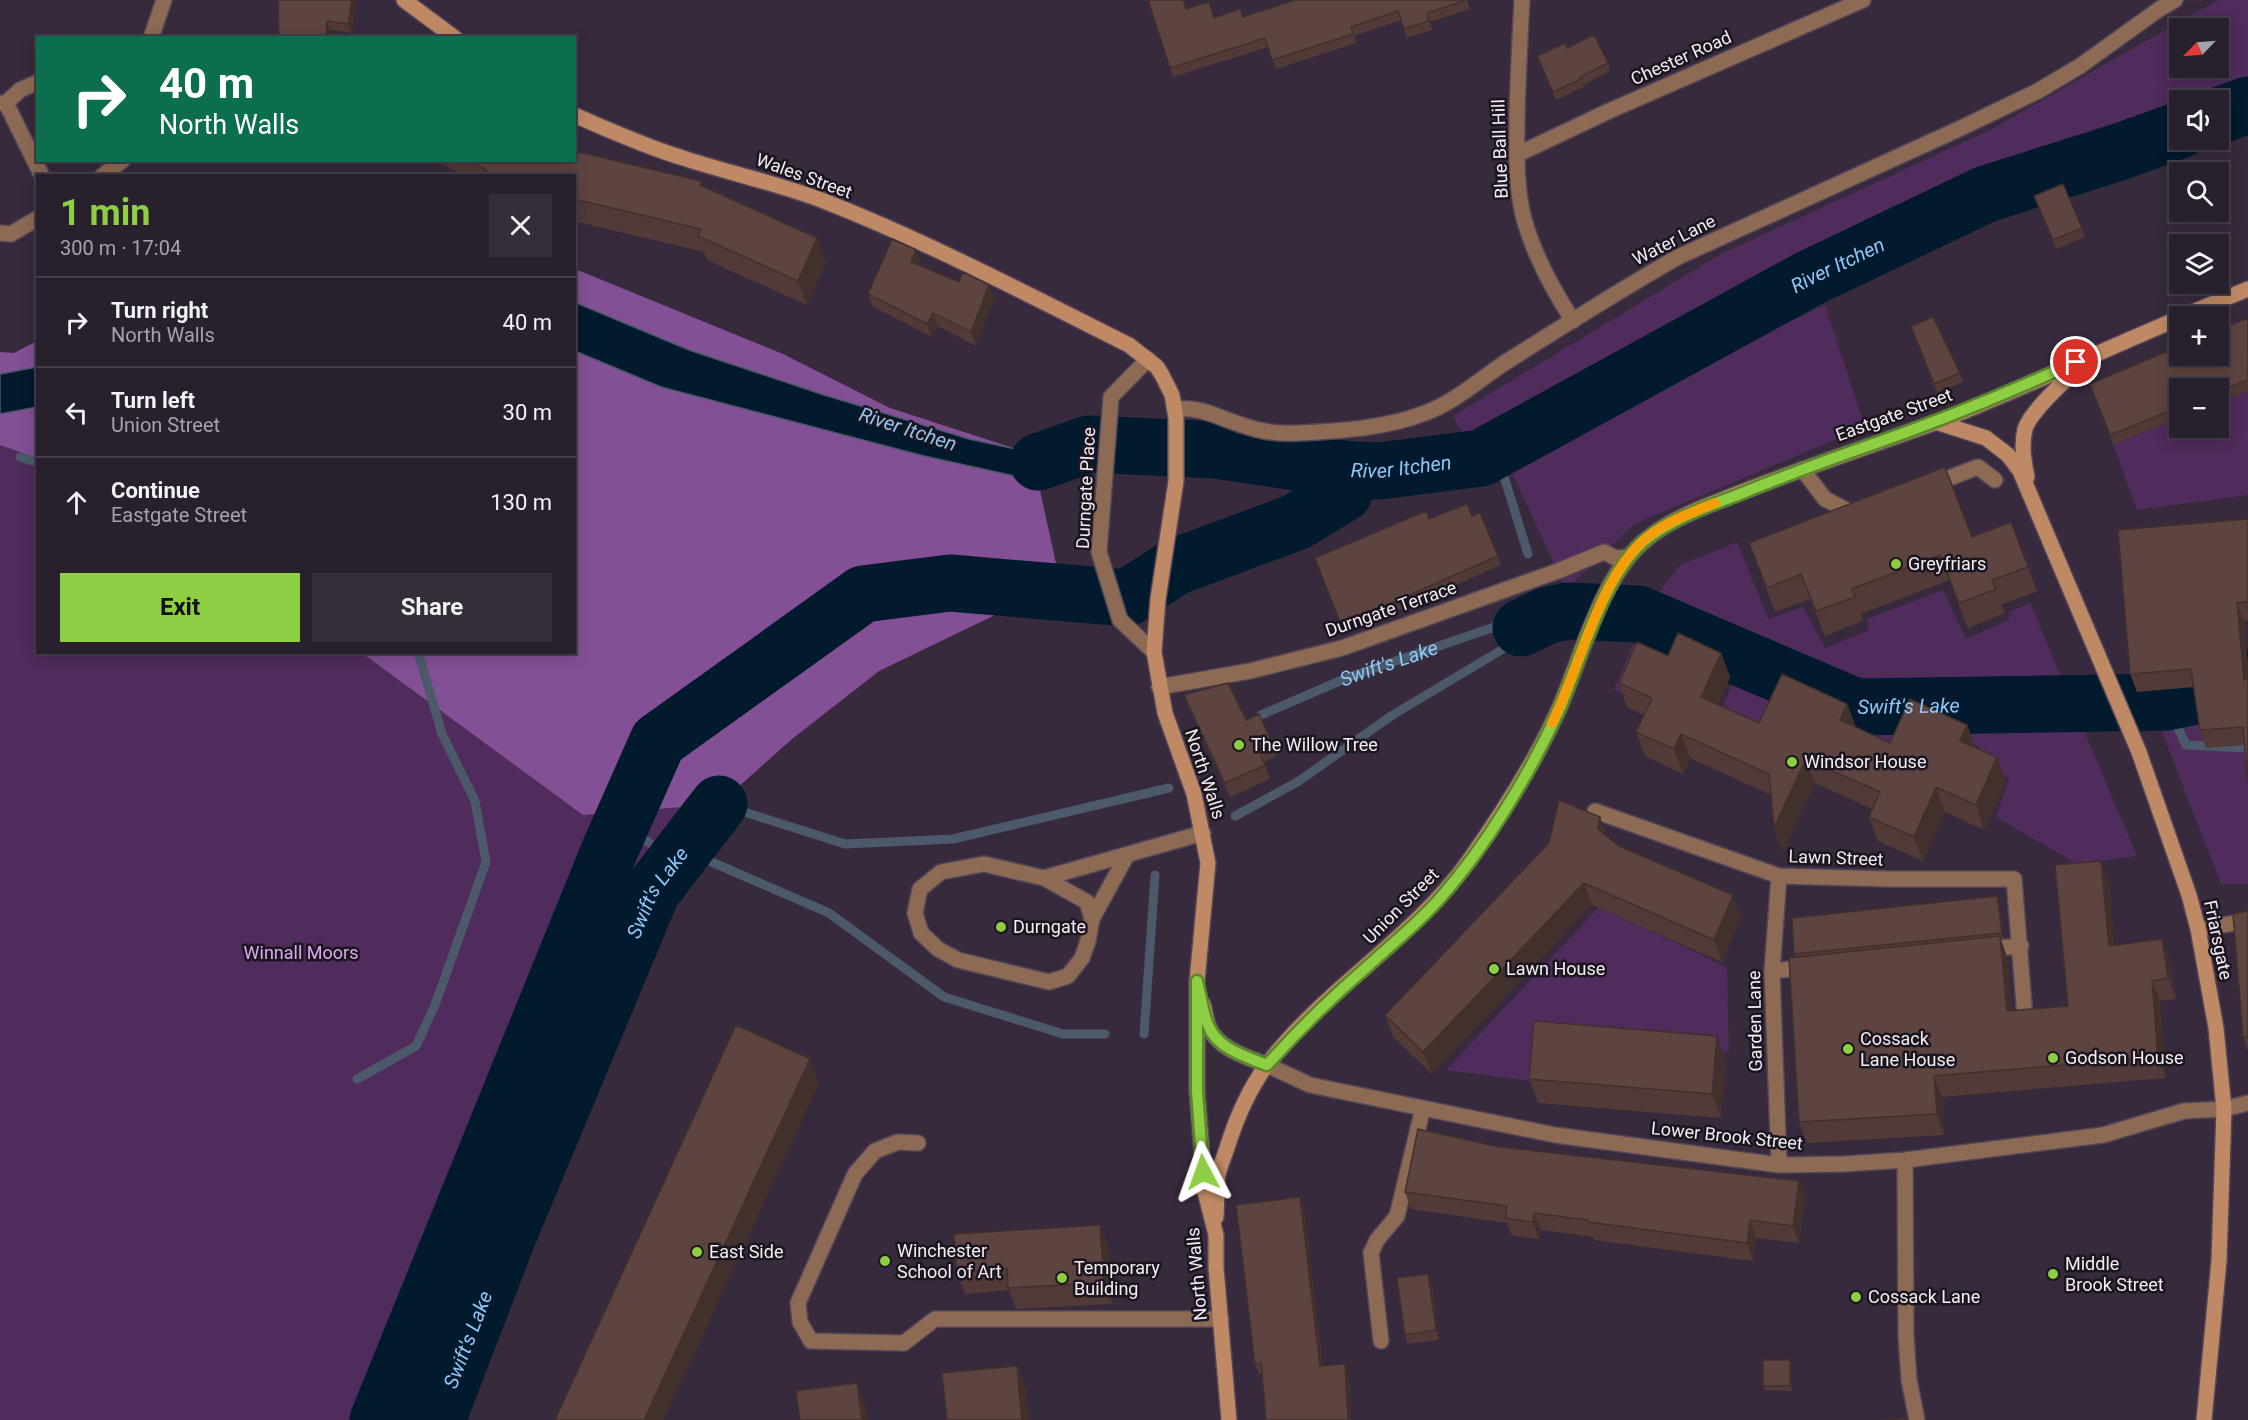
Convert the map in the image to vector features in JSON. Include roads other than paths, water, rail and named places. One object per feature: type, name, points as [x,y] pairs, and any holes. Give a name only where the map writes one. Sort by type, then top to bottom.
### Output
[{"type":"main road","points":[[404,0],[452,36]]},
{"type":"main road","name":"Wales Street","points":[[576,116],[681,158],[741,174],[822,201],[908,237],[1129,345],[1148,359]]},
{"type":"main road","name":"Eastgate Street","points":[[2207,306],[2248,289]]},
{"type":"main road","name":"Eastgate Street","points":[[1628,557],[1646,539],[1683,516],[1802,469],[1995,399],[2096,352],[2169,322]]},
{"type":"main road","name":"Friarsgate","points":[[2031,497],[2022,453],[2025,427],[2057,387],[2096,352]]},
{"type":"main road","points":[[1148,359],[1162,375],[1176,413],[1178,441],[1176,481],[1158,599],[1154,652],[1159,687]]},
{"type":"main road","name":"Friarsgate","points":[[1936,422],[1986,438],[2008,455],[2020,471],[2139,752],[2189,895],[2198,929],[2216,1028],[2224,1109],[2219,1261],[2204,1420]]},
{"type":"main road","name":"Union Street","points":[[1216,1235],[1218,1175],[1234,1125],[1252,1088],[1267,1065],[1303,1025],[1442,897],[1468,862],[1536,756],[1559,709],[1608,592],[1628,557]]},
{"type":"main road","name":"North Walls","points":[[1159,687],[1165,713],[1194,794],[1208,863],[1197,981],[1197,1091],[1205,1192],[1216,1235],[1216,1268],[1229,1420]]},
{"type":"main road","name":"North Walls","points":[[1197,981],[1209,1028],[1219,1042],[1239,1054],[1267,1065]]},
{"type":"street","points":[[152,36],[164,0]]},
{"type":"street","name":"Blue Ball Hill","points":[[1522,0],[1516,155],[1517,185],[1524,219],[1555,294],[1573,321]]},
{"type":"street","name":"Chester Road","points":[[1516,155],[1609,111],[1863,0]]},
{"type":"street","name":"Water Lane","points":[[1176,413],[1200,409],[1245,426],[1281,433],[1297,433],[1406,420],[1428,412],[1678,257],[2038,91],[2080,66],[2175,0]]},
{"type":"street","points":[[36,83],[20,90],[3,103],[41,174]]},
{"type":"street","points":[[105,174],[120,162]]},
{"type":"street","points":[[0,233],[11,234],[36,219]]},
{"type":"street","name":"Durngate Place","points":[[1148,359],[1111,396],[1099,552],[1120,620],[1154,652]]},
{"type":"street","points":[[1919,490],[1978,467],[1995,480]]},
{"type":"street","points":[[1802,469],[1825,499],[1854,514],[1869,510]]},
{"type":"street","name":"Durngate Terrace","points":[[1159,687],[1250,671],[1342,648],[1558,572],[1604,552],[1616,558],[1628,557]]},
{"type":"street","name":"Lawn Street","points":[[1595,811],[1779,876],[2014,879],[2021,946]]},
{"type":"street","points":[[1044,878],[1203,833]]},
{"type":"street","points":[[1092,919],[1087,902],[1044,878],[984,864],[941,872],[920,889],[915,913],[921,933],[938,949],[958,960],[1049,982],[1068,976],[1082,957],[1092,919],[1127,855]]},
{"type":"street","name":"Garden Lane","points":[[1779,876],[1772,971],[1779,1166]]},
{"type":"street","points":[[2198,929],[2248,921]]},
{"type":"street","points":[[1973,951],[2021,946],[2025,1017]]},
{"type":"street","points":[[1772,971],[1820,966]]},
{"type":"street","name":"Lower Brook Street","points":[[1267,1065],[1310,1084],[1555,1135],[1779,1166],[1905,1160],[2103,1135],[2184,1111],[2224,1109],[2248,1103]]},
{"type":"street","points":[[1381,1341],[1371,1253],[1377,1240],[1397,1216],[1424,1108]]},
{"type":"street","points":[[918,1143],[898,1142],[875,1151],[855,1174],[798,1303],[800,1322],[811,1341],[904,1343],[935,1319],[1221,1319]]},
{"type":"street","points":[[1905,1160],[1906,1335],[1909,1380],[1917,1420]]},
{"type":"water","points":[[576,303],[689,350],[821,394],[969,439],[1048,456],[1100,424],[1099,465],[1074,478],[1037,481],[924,456],[661,387],[576,351]]},
{"type":"water","points":[[36,367],[36,407],[0,414],[0,374]]},
{"type":"waterway","name":"River Itchen","points":[[2229,112],[2248,105]]},
{"type":"waterway","name":"River Itchen","points":[[1038,462],[1089,444],[1216,450],[1350,470],[1380,471],[1481,458],[1808,279],[1986,194],[2169,134]]},
{"type":"waterway","points":[[1496,451],[1528,554]]},
{"type":"waterway","points":[[20,457],[36,462]]},
{"type":"waterway","points":[[378,1420],[611,847],[658,741],[863,594],[950,583],[1127,598],[1175,567],[1296,522],[1344,493],[1350,470]]},
{"type":"waterway","points":[[1545,603],[1548,615]]},
{"type":"waterway","name":"Swift's Lake","points":[[1521,628],[1548,615],[1568,611],[1638,614],[1856,707],[2166,702],[2238,687],[2248,679]]},
{"type":"waterway","name":"Swift's Lake","points":[[1261,715],[1349,677],[1500,625],[1521,628]]},
{"type":"waterway","points":[[1235,816],[1299,781],[1391,716],[1503,649],[1521,628]]},
{"type":"waterway","points":[[357,1079],[416,1046],[435,1005],[486,862],[475,801],[442,734],[419,654]]},
{"type":"waterway","points":[[2166,702],[2186,745],[2247,748]]},
{"type":"waterway","name":"Swift's Lake","points":[[719,804],[845,844],[953,839],[1169,788]]},
{"type":"waterway","name":"Swift's Lake","points":[[437,1420],[507,1238],[652,891],[719,804]]},
{"type":"waterway","points":[[622,822],[674,862]]},
{"type":"waterway","points":[[684,850],[829,913],[944,997],[1063,1034],[1105,1034]]},
{"type":"waterway","points":[[1144,1034],[1155,875]]},
{"type":"place","name":"Greyfriars","points":[[1896,564]]},
{"type":"place","name":"The Willow Tree","points":[[1239,745]]},
{"type":"place","name":"Windsor House","points":[[1792,762]]},
{"type":"place","name":"Durngate","points":[[1001,927]]},
{"type":"place","name":"Lawn House","points":[[1494,969]]},
{"type":"place","name":"Cossack Lane House","points":[[1848,1049]]},
{"type":"place","name":"Godson House","points":[[2053,1058]]},
{"type":"place","name":"East Side","points":[[697,1252]]},
{"type":"place","name":"Winchester School of Art","points":[[885,1261]]},
{"type":"place","name":"Middle Brook Street","points":[[2053,1274]]},
{"type":"place","name":"Temporary Building","points":[[1062,1278]]},
{"type":"place","name":"Cossack Lane","points":[[1856,1297]]},
{"type":"park label","name":"Winnall Moors","points":[[301,953]]}]
